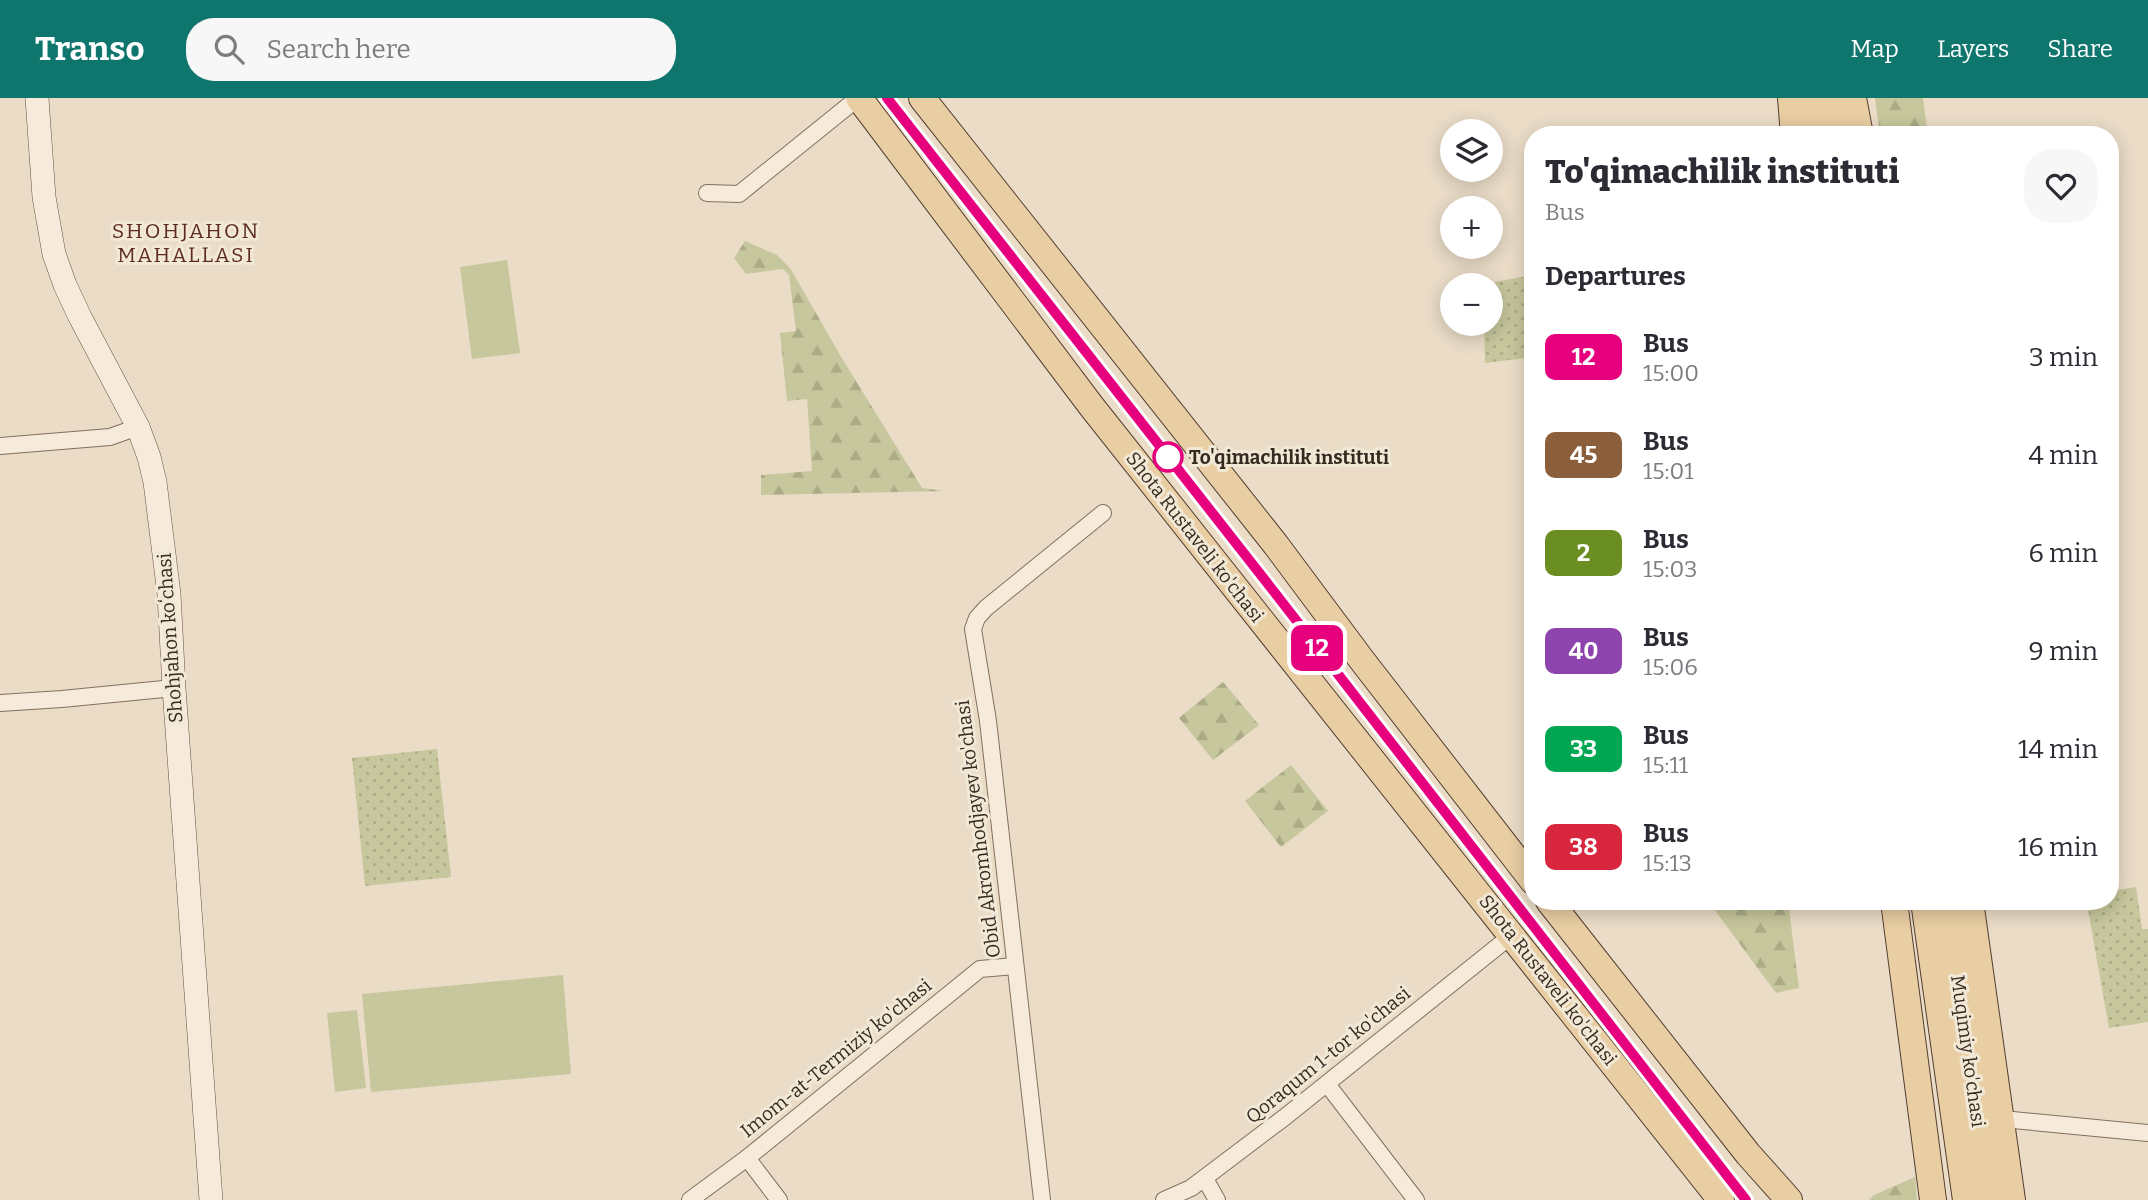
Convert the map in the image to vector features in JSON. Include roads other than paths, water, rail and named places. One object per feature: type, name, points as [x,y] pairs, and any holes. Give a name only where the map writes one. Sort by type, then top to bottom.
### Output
[{"type":"main road","name":"Shota Rustaveli ko'chasi","points":[[859,98],[1092,407],[1721,1200]]},
{"type":"main road","points":[[922,98],[1276,545],[1524,869]]},
{"type":"main road","points":[[1790,98],[1793,126]]},
{"type":"main road","points":[[1812,98],[1816,126]]},
{"type":"main road","points":[[1835,98],[1839,126]]},
{"type":"main road","points":[[1853,98],[1858,126]]},
{"type":"main road","points":[[1556,910],[1748,1154],[1789,1200]]},
{"type":"main road","points":[[1895,910],[1935,1198]]},
{"type":"main road","name":"Muqimiy ko'chasi","points":[[1925,910],[1966,1200]]},
{"type":"main road","name":"Muqimiy ko'chasi","points":[[1948,910],[1989,1200]]},
{"type":"main road","points":[[1971,910],[2001,1119],[2008,1195]]},
{"type":"street","name":"Shohjahon koʻchasi","points":[[37,98],[44,197],[54,254],[80,317],[138,427],[149,457],[159,508],[171,623],[211,1200]]},
{"type":"street","points":[[707,193],[739,194],[859,98]]},
{"type":"street","points":[[0,446],[110,437],[138,427]]},
{"type":"street","name":"Obid Akromhodjayev ko'chasi","points":[[1042,1200],[988,721],[973,629],[983,611],[1103,513]]},
{"type":"street","points":[[0,704],[174,688]]},
{"type":"street","name":"Qoraqum 1-tor ko'chasi","points":[[1164,1200],[1191,1188],[1205,1178],[1512,935]]},
{"type":"street","name":"Imom-at-Termiziy ko'chasi","points":[[690,1200],[747,1158],[980,969],[1015,966]]},
{"type":"street","points":[[1327,1084],[1416,1200]]},
{"type":"street","points":[[2001,1119],[2148,1133]]},
{"type":"street","points":[[747,1158],[779,1200]]},
{"type":"street","points":[[1205,1178],[1217,1200]]},
{"type":"place","name":"To'qimachilik instituti","points":[[1168,457]]},
{"type":"district","name":"SHOHJAHON MAHALLASI","points":[[186,243]]}]
